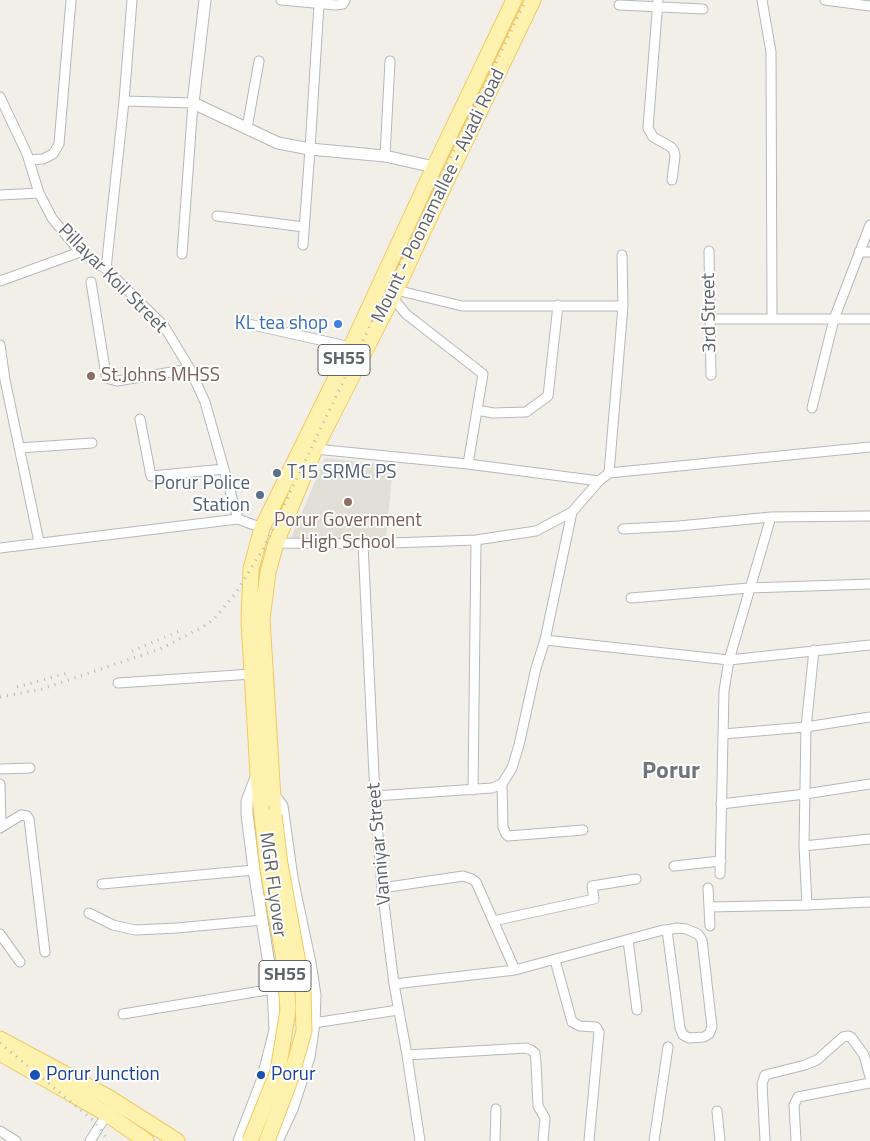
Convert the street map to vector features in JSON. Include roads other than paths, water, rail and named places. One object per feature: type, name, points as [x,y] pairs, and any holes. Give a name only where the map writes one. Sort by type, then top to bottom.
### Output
[{"type":"main road","name":"Mount - Poonamallee - Avadi Road","points":[[273,794],[262,619],[268,572],[276,543],[339,387],[351,347],[431,172],[514,0]]},
{"type":"main road","name":"Mount - Poonamallee - Avadi Road","points":[[258,774],[248,621],[251,569],[262,528],[339,387],[394,294],[533,0]]},
{"type":"main road","points":[[471,91],[486,98]]},
{"type":"main road","points":[[431,172],[444,186]]},
{"type":"main road","name":"MGR FLyover","points":[[250,1141],[278,1071],[288,1010],[284,965],[268,869],[258,774]]},
{"type":"main road","name":"MGR FLyover","points":[[267,1141],[290,1080],[304,1031],[303,990],[280,864],[273,794]]},
{"type":"main road","points":[[0,1039],[108,1097],[177,1141]]},
{"type":"main road","points":[[0,1053],[107,1114],[146,1141]]},
{"type":"street","points":[[29,160],[43,159],[53,154],[59,144],[71,0]]},
{"type":"street","points":[[106,270],[124,101],[132,0]]},
{"type":"street","points":[[182,254],[193,103],[205,0]]},
{"type":"street","points":[[281,0],[336,5],[343,4],[345,0]]},
{"type":"street","points":[[762,0],[771,52],[772,319]]},
{"type":"street","points":[[825,0],[870,6]]},
{"type":"street","points":[[303,245],[319,4]]},
{"type":"street","points":[[619,6],[657,4],[703,9]]},
{"type":"street","points":[[657,4],[648,128],[653,137],[671,147],[674,151],[672,180]]},
{"type":"street","points":[[247,128],[259,61]]},
{"type":"street","points":[[385,156],[390,61]]},
{"type":"street","name":"Pillayar Koil Street","points":[[0,97],[29,160],[39,193],[52,218],[80,252],[106,270],[164,326],[190,369],[205,402],[238,519]]},
{"type":"street","points":[[124,101],[193,103],[278,144],[385,156],[431,172]]},
{"type":"street","points":[[0,195],[39,193]]},
{"type":"street","points":[[218,216],[304,227]]},
{"type":"street","points":[[812,408],[834,319],[870,225]]},
{"type":"street","name":"3rd Street","points":[[710,251],[711,375]]},
{"type":"street","points":[[0,281],[80,252]]},
{"type":"street","points":[[859,252],[870,252]]},
{"type":"street","points":[[609,473],[624,306],[622,255]]},
{"type":"street","points":[[91,282],[108,379],[117,381],[190,369]]},
{"type":"street","points":[[394,294],[462,306],[624,306]]},
{"type":"street","points":[[394,294],[406,314],[484,374],[468,464]]},
{"type":"street","points":[[477,410],[493,413],[526,412],[548,396],[558,305]]},
{"type":"street","points":[[710,319],[870,319]]},
{"type":"street","points":[[244,322],[351,347]]},
{"type":"street","points":[[0,345],[5,380],[39,542]]},
{"type":"street","points":[[140,419],[151,476],[224,469]]},
{"type":"street","points":[[19,448],[92,443]]},
{"type":"street","points":[[276,543],[363,544],[476,540],[536,531],[572,512],[599,481],[609,473],[870,447]]},
{"type":"street","points":[[315,449],[468,464],[599,481]]},
{"type":"street","points":[[572,512],[545,640],[536,668],[517,753],[512,768],[502,784],[503,827],[508,836],[583,830]]},
{"type":"street","points":[[623,529],[679,526],[771,517],[870,516]]},
{"type":"street","points":[[720,874],[724,692],[729,660],[771,517]]},
{"type":"street","points":[[1,545],[238,519],[262,528]]},
{"type":"street","points":[[473,790],[476,540]]},
{"type":"street","name":"Vanniyar Street","points":[[363,544],[375,796],[382,888],[394,984],[420,1141]]},
{"type":"street","points":[[631,598],[750,588],[870,584]]},
{"type":"street","points":[[545,640],[729,660],[870,645]]},
{"type":"street","points":[[807,905],[804,846],[806,727],[814,650]]},
{"type":"street","points":[[118,683],[252,674]]},
{"type":"street","points":[[723,734],[806,727],[870,716]]},
{"type":"street","points":[[0,769],[30,768]]},
{"type":"street","points":[[239,1141],[262,1080],[275,1030],[273,989],[247,814],[247,801],[258,774]]},
{"type":"street","points":[[0,784],[1,827],[21,815],[27,816],[29,819],[45,952]]},
{"type":"street","points":[[375,796],[473,790],[492,788],[502,784]]},
{"type":"street","points":[[721,804],[870,784]]},
{"type":"street","points":[[273,794],[282,806],[292,878],[312,971],[315,995],[314,1023],[309,1057],[292,1109],[278,1141]]},
{"type":"street","points":[[804,846],[870,839]]},
{"type":"street","points":[[674,866],[720,861]]},
{"type":"street","points":[[102,884],[254,870]]},
{"type":"street","points":[[382,888],[468,877],[476,882],[515,970]]},
{"type":"street","points":[[493,920],[594,899],[592,886],[636,879]]},
{"type":"street","points":[[708,888],[710,926]]},
{"type":"street","points":[[709,907],[870,902]]},
{"type":"street","points":[[89,913],[113,924],[135,930],[262,920]]},
{"type":"street","points":[[394,984],[515,970],[667,930],[686,929],[698,934],[702,940],[712,1027],[710,1034],[704,1037],[689,1038],[682,1035],[667,930]]},
{"type":"street","points":[[0,934],[20,962]]},
{"type":"street","points":[[628,940],[637,1010]]},
{"type":"street","points":[[555,960],[572,1022],[580,1026],[596,1026],[599,1032],[589,1141]]},
{"type":"street","points":[[124,1014],[273,989]]},
{"type":"street","points":[[314,1023],[398,1010]]},
{"type":"street","points":[[765,1141],[762,1084],[764,1075],[817,1060],[845,1036],[851,1037],[867,1055],[870,1077]]},
{"type":"street","points":[[654,1141],[668,1047]]},
{"type":"street","points":[[407,1055],[526,1048],[531,1050],[535,1053],[538,1106],[545,1118],[543,1141]]},
{"type":"street","points":[[796,1141],[794,1105],[798,1097],[870,1083]]},
{"type":"street","points":[[495,1141],[496,1109]]},
{"type":"street","points":[[717,1112],[720,1141]]},
{"type":"street","points":[[90,1141],[107,1114]]},
{"type":"street","points":[[249,1114],[283,1129]]},
{"type":"street","points":[[0,1131],[16,1141]]},
{"type":"railway","points":[[0,697],[42,689],[160,649],[201,628],[214,619],[235,594],[263,549],[526,0]]},
{"type":"railway","points":[[132,651],[182,630]]},
{"type":"railway","points":[[17,687],[68,673]]},
{"type":"railway","points":[[0,1043],[94,1121],[109,1141]]},
{"type":"place","name":"KL tea shop","points":[[338,324]]},
{"type":"place","name":"St.Johns MHSS","points":[[91,376]]},
{"type":"place","name":"T15 SRMC PS","points":[[277,473]]},
{"type":"place","name":"Porur Police Station","points":[[260,495]]},
{"type":"place","name":"Porur Government High School","points":[[348,502]]},
{"type":"place","name":"Porur Junction","points":[[35,1075]]},
{"type":"place","name":"Porur","points":[[261,1075]]},
{"type":"district","name":"Porur","points":[[671,772]]}]
